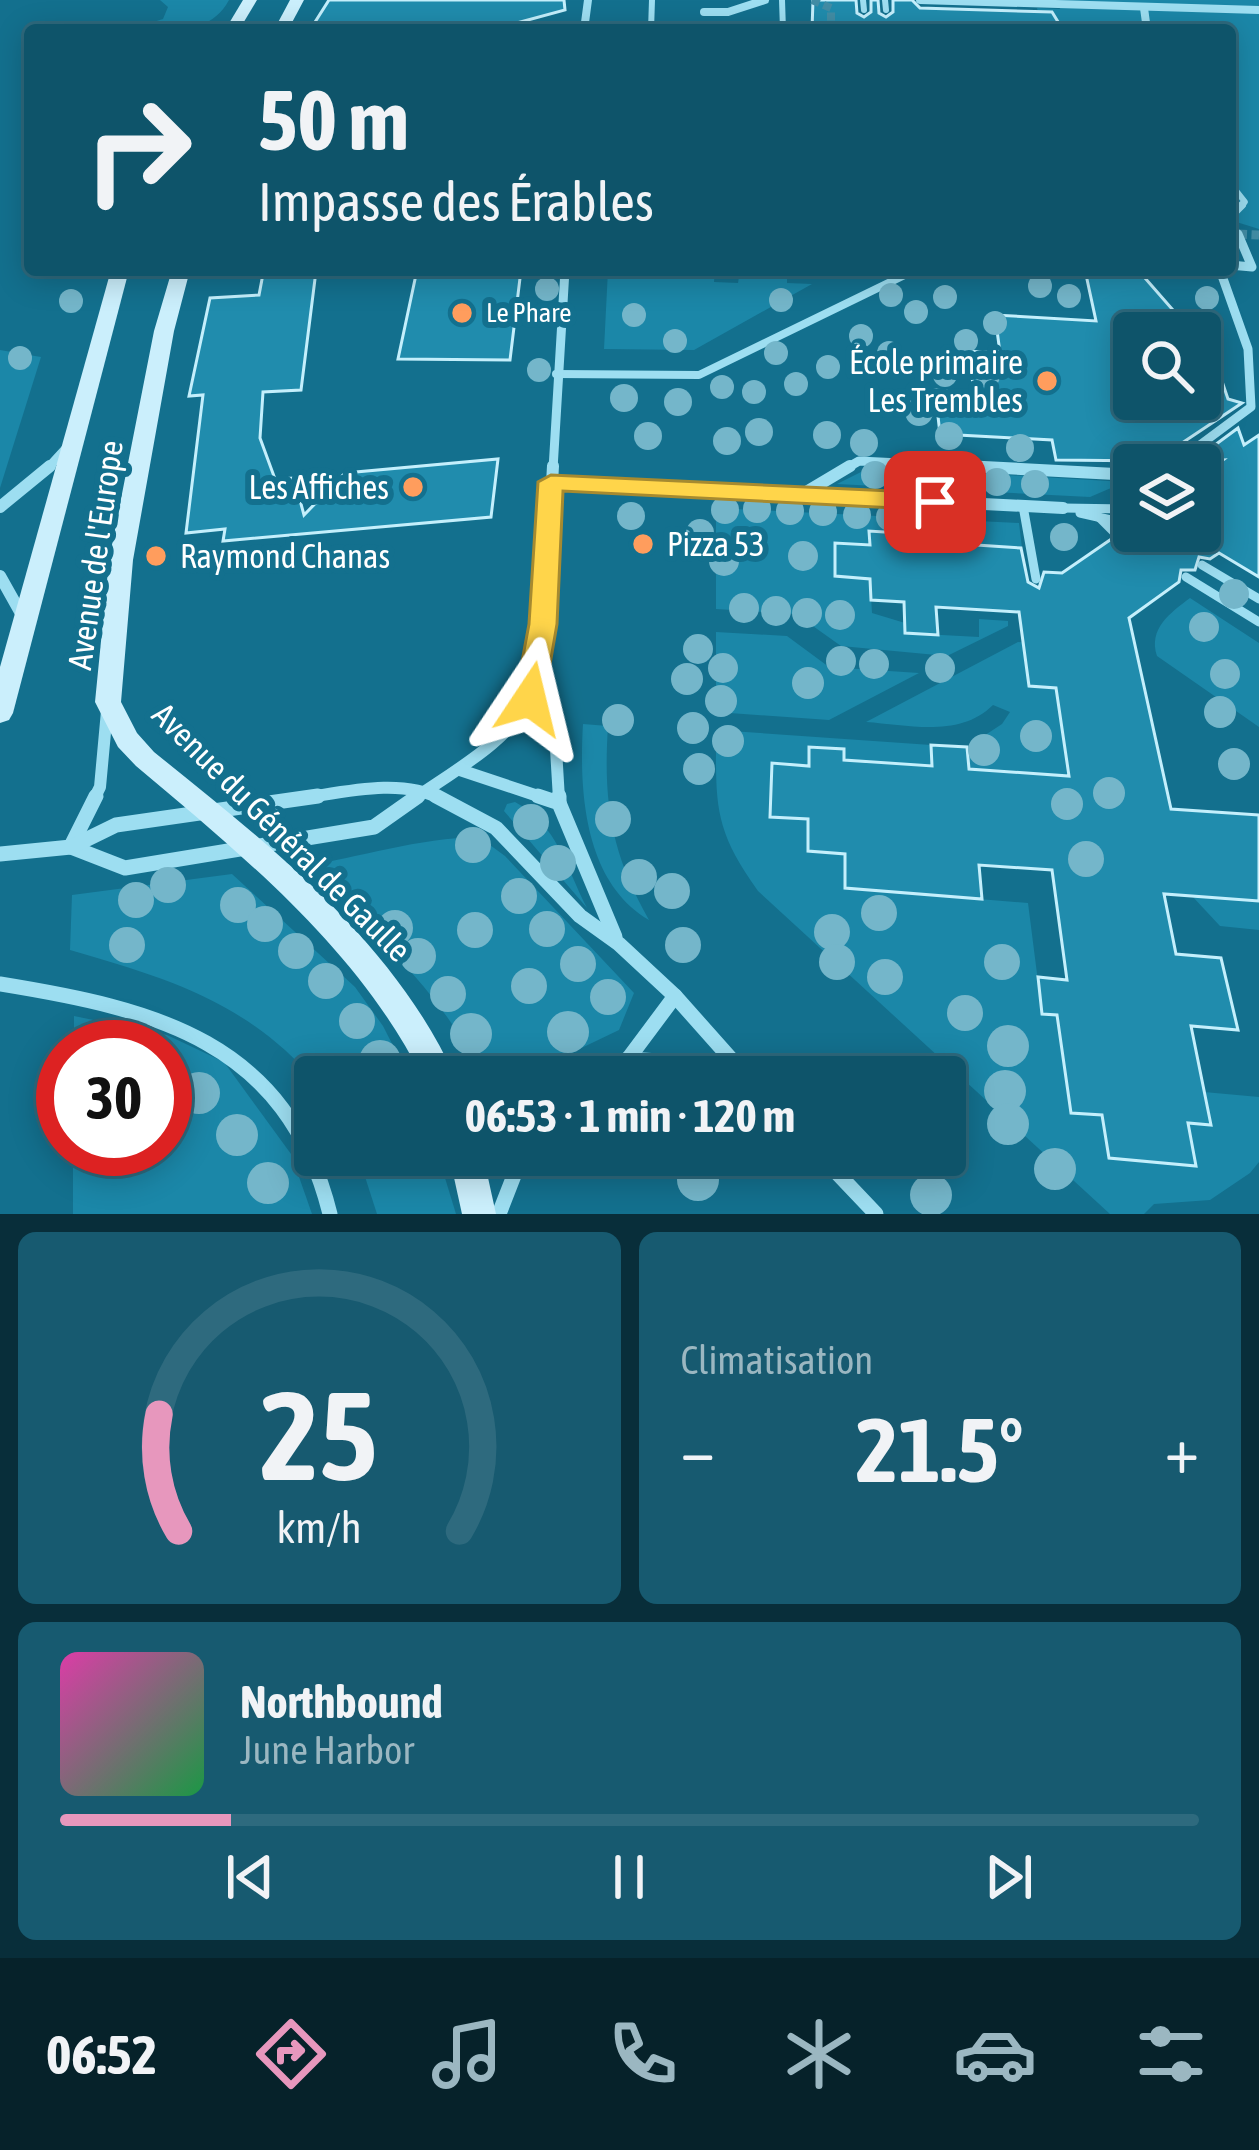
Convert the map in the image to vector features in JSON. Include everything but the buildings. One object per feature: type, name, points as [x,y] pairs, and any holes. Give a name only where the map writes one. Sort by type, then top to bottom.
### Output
[{"type":"main road","name":"Avenue de l'Europe","points":[[25,620],[118,276]]},
{"type":"main road","name":"Avenue de l'Europe","points":[[108,702],[121,560],[164,331],[179,276]]},
{"type":"main road","points":[[0,713],[25,620]]},
{"type":"main road","name":"Avenue du Général de Gaulle","points":[[108,702],[128,740],[306,902],[374,975],[404,1013],[428,1056]]},
{"type":"main road","points":[[470,1176],[478,1214]]},
{"type":"street","points":[[704,12],[728,12],[762,0],[782,5]]},
{"type":"street","points":[[920,0],[1144,8],[1204,2],[1259,10]]},
{"type":"street","points":[[1144,8],[1146,24]]},
{"type":"street","points":[[1236,233],[1252,266],[1236,265]]},
{"type":"street","points":[[70,847],[125,868],[374,827],[496,741],[530,699],[543,624],[564,276]]},
{"type":"street","points":[[1202,444],[1252,407],[1248,349],[1222,276]]},
{"type":"street","points":[[0,507],[36,482],[74,440]]},
{"type":"street","points":[[802,495],[859,461],[1113,474]]},
{"type":"street","points":[[551,482],[1063,508]]},
{"type":"street","points":[[0,577],[25,620]]},
{"type":"street","points":[[530,699],[556,749],[559,803],[596,900],[619,944]]},
{"type":"street","name":"Avenue de l'Europe","points":[[70,847],[100,787],[108,702]]},
{"type":"street","points":[[460,770],[559,803]]},
{"type":"street","points":[[0,854],[70,847],[116,825],[368,789],[428,792],[496,828],[580,916],[619,944],[674,997],[727,1056]]},
{"type":"street","points":[[0,984],[152,1013],[200,1034],[238,1059],[270,1093],[303,1146],[325,1190],[330,1214]]},
{"type":"street","points":[[630,1056],[674,997]]},
{"type":"street","points":[[499,1214],[514,1176]]},
{"type":"street","points":[[840,1176],[876,1214]]},
{"type":"lane","points":[[863,0],[864,10]]},
{"type":"lane","points":[[885,0],[886,10]]},
{"type":"lane","points":[[556,374],[699,375],[903,276]]},
{"type":"lane","points":[[1023,506],[1036,579]]},
{"type":"lane","points":[[1063,508],[1113,509]]},
{"type":"lane","points":[[1063,508],[1113,521]]},
{"type":"lane","points":[[1100,518],[1113,531]]},
{"type":"lane","points":[[1202,565],[1259,599]]},
{"type":"lane","points":[[1186,577],[1259,622]]},
{"type":"shaded area","points":[[160,0],[229,0],[202,24],[147,24],[163,19],[168,7]]},
{"type":"shaded area","points":[[1058,0],[1259,0],[1259,229],[1236,222],[1236,24],[1041,24],[1037,8],[1060,9]]},
{"type":"shaded area","points":[[608,276],[714,276],[714,282],[738,283],[739,276],[787,276],[787,283],[812,284],[694,350],[604,349]]},
{"type":"shaded area","points":[[0,350],[41,357],[0,488]]},
{"type":"shaded area","points":[[871,467],[1113,481],[1113,487],[1090,497],[837,484]]},
{"type":"shaded area","points":[[716,508],[1019,523],[1022,548],[901,540],[900,533],[870,531],[870,545],[835,544],[835,576],[870,579],[872,613],[905,623],[905,633],[979,637],[979,619],[1008,621],[1008,626],[947,656],[841,646],[796,614],[716,609]]},
{"type":"shaded area","points":[[1190,598],[1259,643],[1259,727],[1157,656],[1158,630]]},
{"type":"shaded area","points":[[716,632],[787,636],[829,667],[919,673],[829,720],[716,712]]},
{"type":"shaded area","points":[[1018,642],[1048,644],[1052,663],[1026,662],[1029,685],[1056,688],[1070,779],[969,769],[967,747],[1002,724],[1010,712],[993,705],[950,726],[866,722]]},
{"type":"shaded area","points":[[583,724],[608,726],[612,826],[626,872],[649,920],[627,903],[598,859],[582,778]]},
{"type":"shaded area","points":[[716,730],[931,745],[932,766],[845,769],[843,749],[809,747],[809,766],[772,763],[770,816],[808,819],[808,851],[845,854],[846,888],[1028,903],[1042,1013],[1057,1015],[1071,1113],[1102,1115],[1109,1158],[1195,1166],[1188,1123],[1211,1124],[1204,1092],[1259,1097],[1259,1162],[1210,1200],[1154,1204],[1144,1214],[1110,1214],[966,1082],[966,1056],[938,1056],[758,891],[725,832],[716,778]]},
{"type":"shaded area","points":[[515,802],[551,835],[587,908],[504,811]]},
{"type":"shaded area","points":[[479,837],[505,856],[634,993],[619,1030],[568,1056],[472,1056],[447,1016],[403,963],[301,867]]},
{"type":"shaded area","points":[[232,874],[355,987],[398,1056],[294,1059],[262,1031],[203,996],[70,950],[72,895]]},
{"type":"shaded area","points":[[1192,896],[1259,901],[1259,930],[1220,926]]},
{"type":"shaded area","points":[[192,1047],[224,1062],[291,1154],[294,1176],[299,1176],[312,1214],[73,1214],[73,1176],[192,1176]]},
{"type":"shaded area","points":[[365,1176],[444,1176],[456,1214],[377,1214]]},
{"type":"tunnel","points":[[812,0],[831,8],[831,24]]},
{"type":"tunnel","points":[[1238,234],[1259,235]]},
{"type":"place","name":"Le Phare","points":[[462,313]]},
{"type":"place","name":"École primaire Les Trembles","points":[[1047,381]]},
{"type":"place","name":"Les Affiches","points":[[413,487]]},
{"type":"place","name":"Pizza 53","points":[[643,544]]},
{"type":"place","name":"Raymond Chanas","points":[[156,556]]},
{"type":"route","points":[[530,699],[543,624],[551,482],[935,502]]}]
